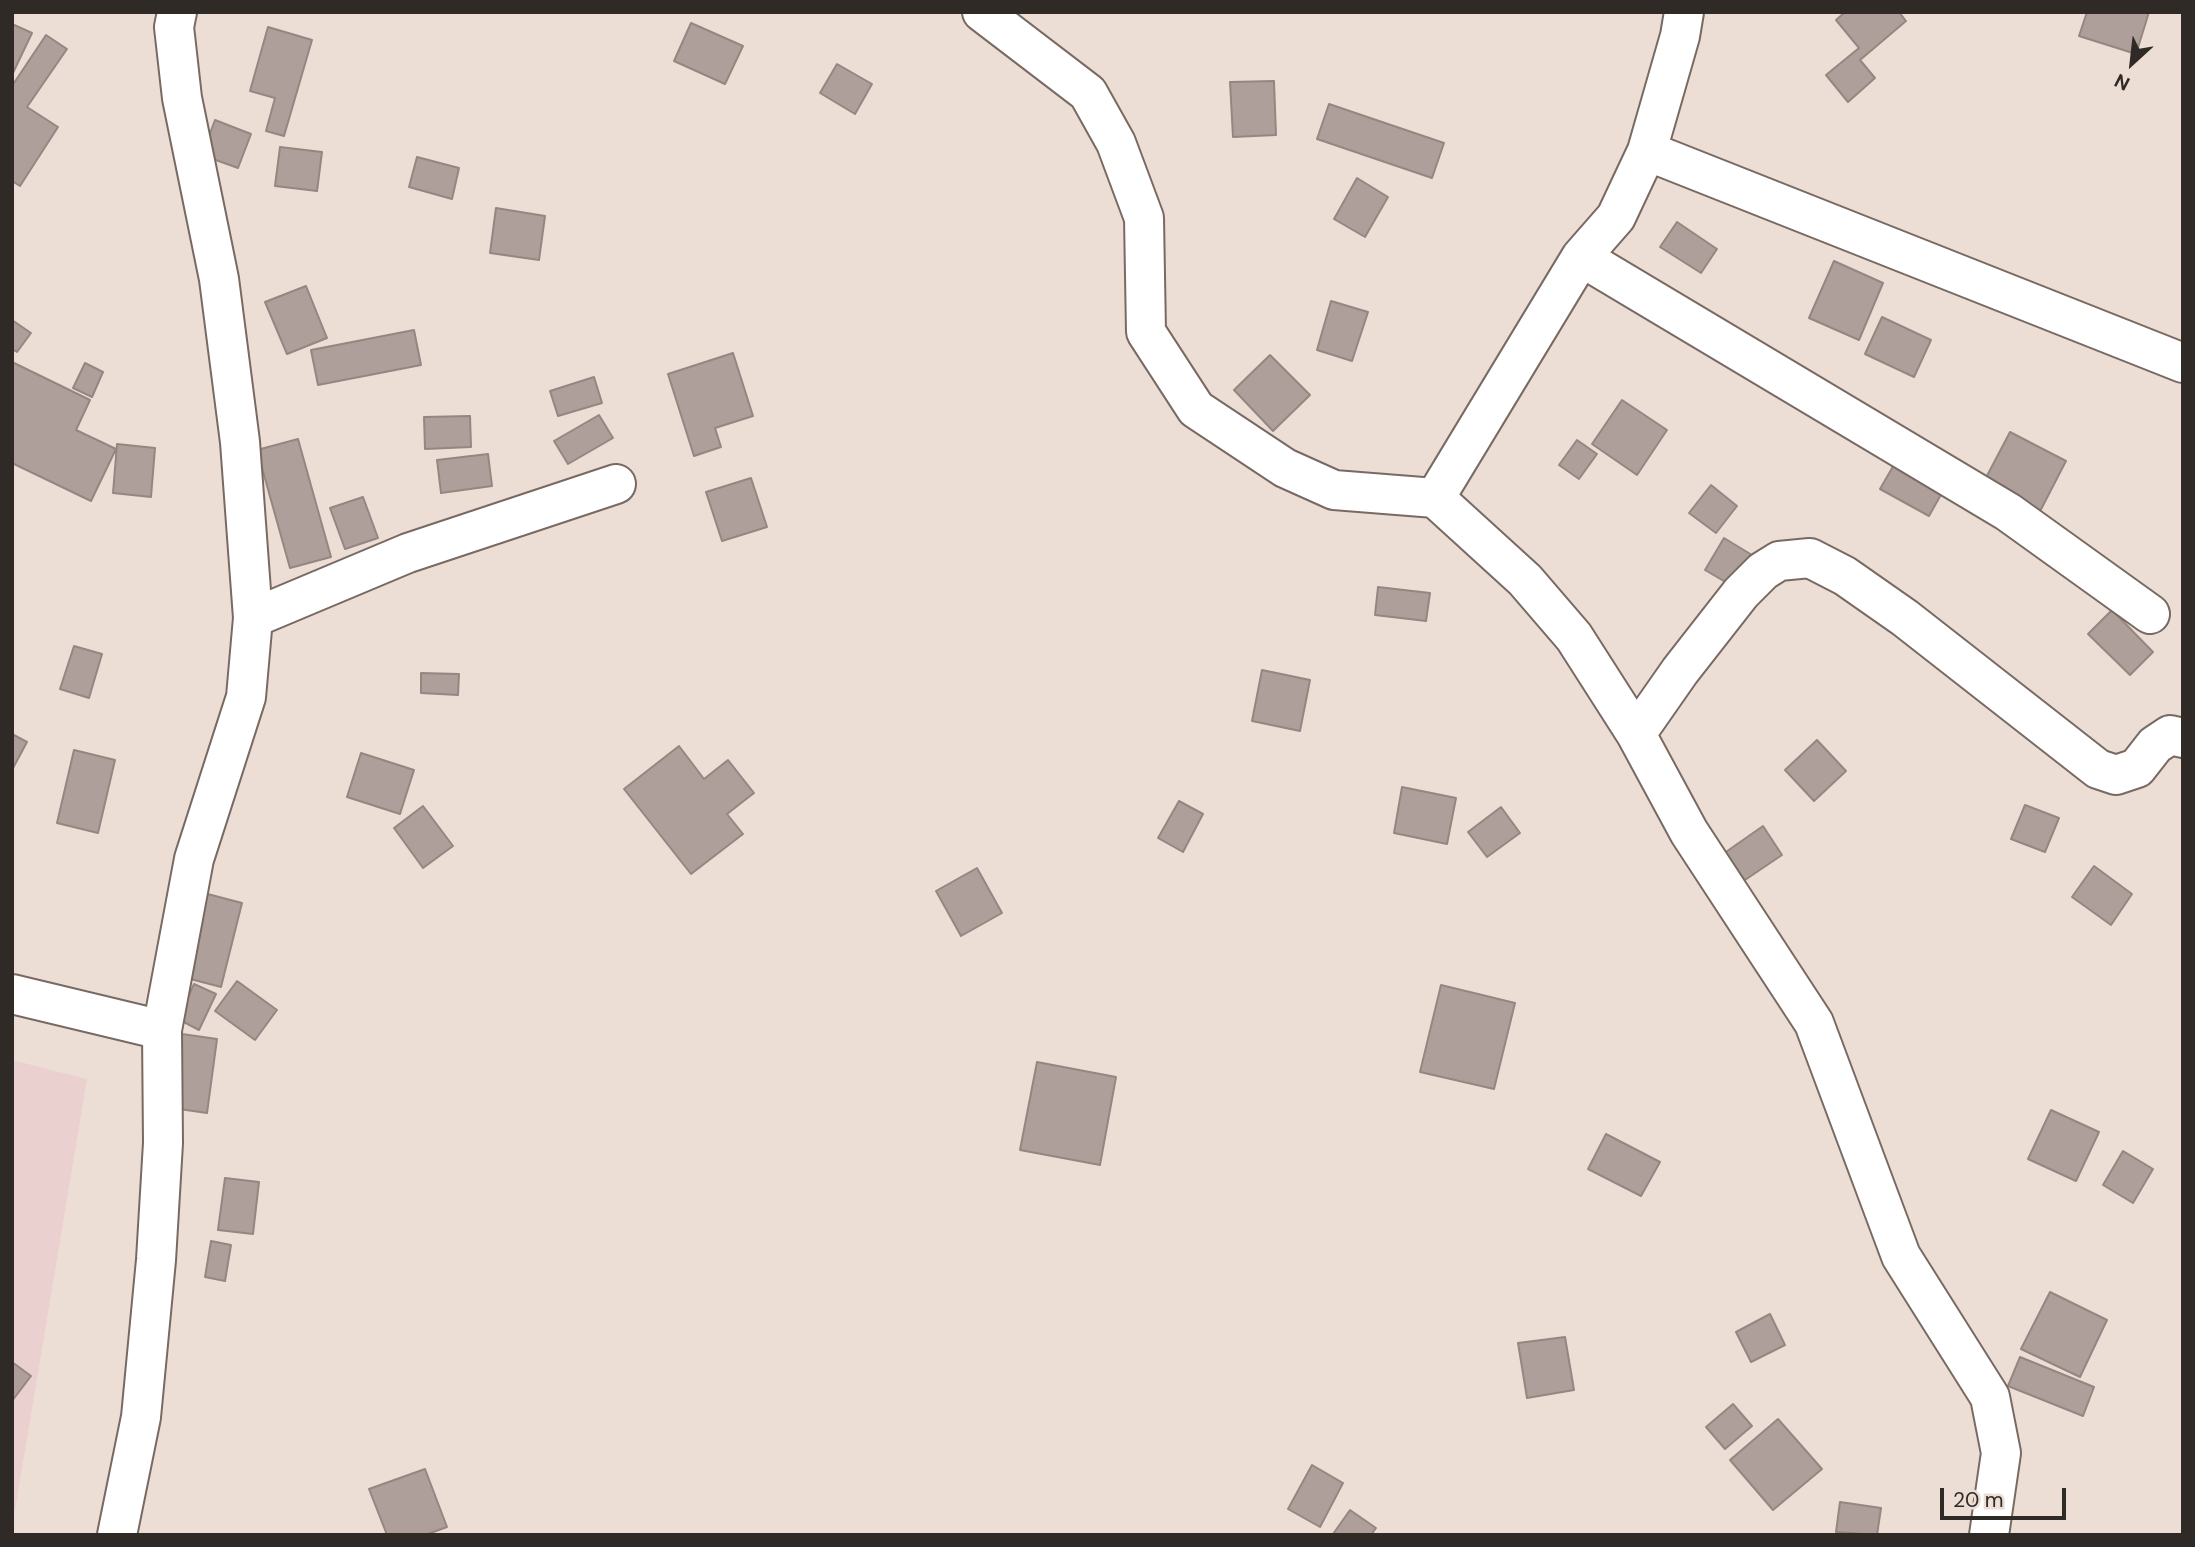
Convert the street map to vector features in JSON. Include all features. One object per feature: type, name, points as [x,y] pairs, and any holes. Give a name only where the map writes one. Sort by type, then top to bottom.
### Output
[{"type":"street","points":[[117,1535],[141,1417],[156,1260],[163,1143],[162,1030],[194,859],[246,697],[253,618],[240,442],[219,279],[182,98],[174,27],[177,12]]},
{"type":"street","points":[[982,12],[1088,93],[1116,143],[1144,218],[1146,332],[1196,409],[1285,468],[1334,490],[1435,498],[1525,580],[1574,637],[1636,734],[1689,832],[1814,1023],[1901,1256],[1990,1397],[2001,1453],[1989,1535]]},
{"type":"street","points":[[1435,498],[1581,257],[1616,217],[1647,151],[1680,36],[1684,12]]},
{"type":"street","points":[[1647,151],[2183,363]]},
{"type":"street","points":[[1581,257],[2008,512],[2150,614]]},
{"type":"street","points":[[253,618],[408,553],[616,484]]},
{"type":"street","points":[[1636,734],[1680,671],[1741,593],[1763,571],[1779,561],[1810,558],[1845,576],[1905,618],[2098,769],[2116,775],[2137,768],[2155,745],[2171,735],[2183,738]]},
{"type":"street","points":[[12,994],[162,1030]]},
{"type":"shaded area","points":[[12,1060],[87,1079],[12,1528]]},
{"type":"building","points":[[1845,12],[1899,12],[1906,21],[1860,60],[1875,78],[1848,102],[1826,75],[1859,48],[1836,20]]},
{"type":"building","points":[[2087,12],[2149,12],[2136,54],[2079,36]]},
{"type":"building","points":[[691,23],[743,46],[725,84],[674,61]]},
{"type":"building","points":[[12,24],[32,33],[12,75]]},
{"type":"building","points":[[268,27],[312,40],[284,136],[266,131],[275,98],[250,91]]},
{"type":"building","points":[[46,35],[67,49],[27,107],[58,127],[20,186],[12,181],[12,86]]},
{"type":"building","points":[[837,64],[872,84],[855,114],[820,93]]},
{"type":"building","points":[[1274,81],[1276,135],[1233,137],[1230,82]]},
{"type":"building","points":[[1329,104],[1444,143],[1432,178],[1317,139]]},
{"type":"building","points":[[215,120],[251,134],[238,168],[202,155]]},
{"type":"building","points":[[280,147],[322,152],[317,191],[275,186]]},
{"type":"building","points":[[417,157],[459,168],[452,199],[409,187]]},
{"type":"building","points":[[1357,178],[1388,197],[1365,237],[1334,219]]},
{"type":"building","points":[[496,208],[545,216],[539,260],[490,253]]},
{"type":"building","points":[[1677,222],[1717,249],[1701,273],[1660,247]]},
{"type":"building","points":[[1834,261],[1883,283],[1859,340],[1809,318]]},
{"type":"building","points":[[306,286],[327,338],[287,354],[265,302]]},
{"type":"building","points":[[1331,301],[1368,312],[1352,361],[1317,350]]},
{"type":"building","points":[[1882,317],[1931,340],[1914,377],[1865,354]]},
{"type":"building","points":[[12,320],[31,333],[17,352],[12,349]]},
{"type":"building","points":[[414,330],[421,365],[318,385],[311,350]]},
{"type":"building","points":[[733,353],[753,416],[715,428],[721,447],[694,456],[668,374]]},
{"type":"building","points":[[1270,355],[1310,395],[1273,431],[1234,390]]},
{"type":"building","points":[[12,362],[90,400],[76,430],[116,449],[91,501],[12,463]]},
{"type":"building","points":[[85,363],[103,372],[92,397],[73,388]]},
{"type":"building","points":[[594,377],[602,403],[558,416],[550,391]]},
{"type":"building","points":[[1622,400],[1667,430],[1637,475],[1592,444]]},
{"type":"building","points":[[599,415],[613,438],[568,464],[554,441]]},
{"type":"building","points":[[470,416],[471,447],[425,449],[424,417]]},
{"type":"building","points":[[2010,432],[2066,461],[2036,519],[1980,489]]},
{"type":"building","points":[[298,439],[331,557],[290,568],[257,450]]},
{"type":"building","points":[[1577,440],[1597,454],[1579,479],[1559,465]]},
{"type":"building","points":[[117,444],[155,448],[151,497],[113,493]]},
{"type":"building","points":[[488,454],[492,486],[441,493],[437,460]]},
{"type":"building","points":[[1895,463],[1943,491],[1929,516],[1880,489]]},
{"type":"building","points":[[751,478],[767,527],[722,541],[706,492]]},
{"type":"building","points":[[1711,485],[1737,506],[1716,533],[1689,513]]},
{"type":"building","points":[[363,497],[378,538],[345,549],[330,508]]},
{"type":"building","points":[[1724,538],[1752,555],[1734,587],[1705,570]]},
{"type":"building","points":[[1378,587],[1430,593],[1426,621],[1375,615]]},
{"type":"building","points":[[2112,610],[2153,652],[2130,675],[2088,634]]},
{"type":"building","points":[[74,646],[102,654],[89,698],[60,689]]},
{"type":"building","points":[[1262,670],[1310,680],[1300,731],[1252,721]]},
{"type":"building","points":[[421,673],[459,674],[458,695],[421,693]]},
{"type":"building","points":[[12,734],[27,742],[12,770]]},
{"type":"building","points":[[1817,740],[1846,771],[1814,801],[1785,770]]},
{"type":"building","points":[[679,746],[704,779],[728,760],[754,793],[727,814],[743,834],[691,874],[624,789]]},
{"type":"building","points":[[74,750],[115,760],[98,833],[57,823]]},
{"type":"building","points":[[361,753],[414,770],[400,814],[347,797]]},
{"type":"building","points":[[1402,787],[1456,798],[1447,844],[1394,833]]},
{"type":"building","points":[[1179,801],[1203,814],[1183,852],[1158,838]]},
{"type":"building","points":[[2025,805],[2059,818],[2045,852],[2011,839]]},
{"type":"building","points":[[423,806],[453,846],[423,868],[394,828]]},
{"type":"building","points":[[1501,807],[1520,833],[1487,857],[1468,832]]},
{"type":"building","points":[[1763,826],[1782,855],[1742,882],[1723,854]]},
{"type":"building","points":[[2094,866],[2132,894],[2111,925],[2072,897]]},
{"type":"building","points":[[977,868],[1002,913],[961,936],[936,891]]},
{"type":"building","points":[[200,892],[242,903],[221,987],[179,976]]},
{"type":"building","points":[[237,981],[277,1010],[255,1040],[215,1011]]},
{"type":"building","points":[[194,984],[216,994],[199,1030],[178,1019]]},
{"type":"building","points":[[1441,985],[1515,1003],[1494,1089],[1420,1072]]},
{"type":"building","points":[[175,1033],[217,1039],[207,1113],[165,1107]]},
{"type":"building","points":[[1037,1062],[1116,1077],[1100,1165],[1020,1150]]},
{"type":"building","points":[[2051,1110],[2099,1132],[2076,1181],[2028,1159]]},
{"type":"building","points":[[1606,1134],[1660,1162],[1641,1196],[1588,1169]]},
{"type":"building","points":[[2123,1151],[2153,1169],[2133,1203],[2103,1185]]},
{"type":"building","points":[[225,1178],[259,1182],[253,1234],[218,1230]]},
{"type":"building","points":[[211,1241],[231,1245],[225,1281],[205,1277]]},
{"type":"building","points":[[2050,1292],[2107,1320],[2080,1377],[2021,1349]]},
{"type":"building","points":[[1770,1314],[1785,1345],[1751,1362],[1736,1332]]},
{"type":"building","points":[[1565,1337],[1574,1390],[1527,1398],[1518,1343]]},
{"type":"building","points":[[2020,1357],[2094,1387],[2083,1416],[2008,1386]]},
{"type":"building","points":[[12,1362],[31,1376],[12,1401]]},
{"type":"building","points":[[1733,1404],[1752,1426],[1725,1449],[1706,1427]]},
{"type":"building","points":[[1778,1419],[1822,1469],[1773,1510],[1730,1460]]},
{"type":"building","points":[[1312,1465],[1343,1483],[1320,1527],[1288,1509]]},
{"type":"building","points":[[425,1469],[447,1527],[425,1535],[387,1535],[369,1489]]},
{"type":"building","points":[[1840,1502],[1881,1508],[1877,1535],[1836,1532]]},
{"type":"building","points":[[1350,1510],[1376,1528],[1371,1535],[1333,1534]]}]
